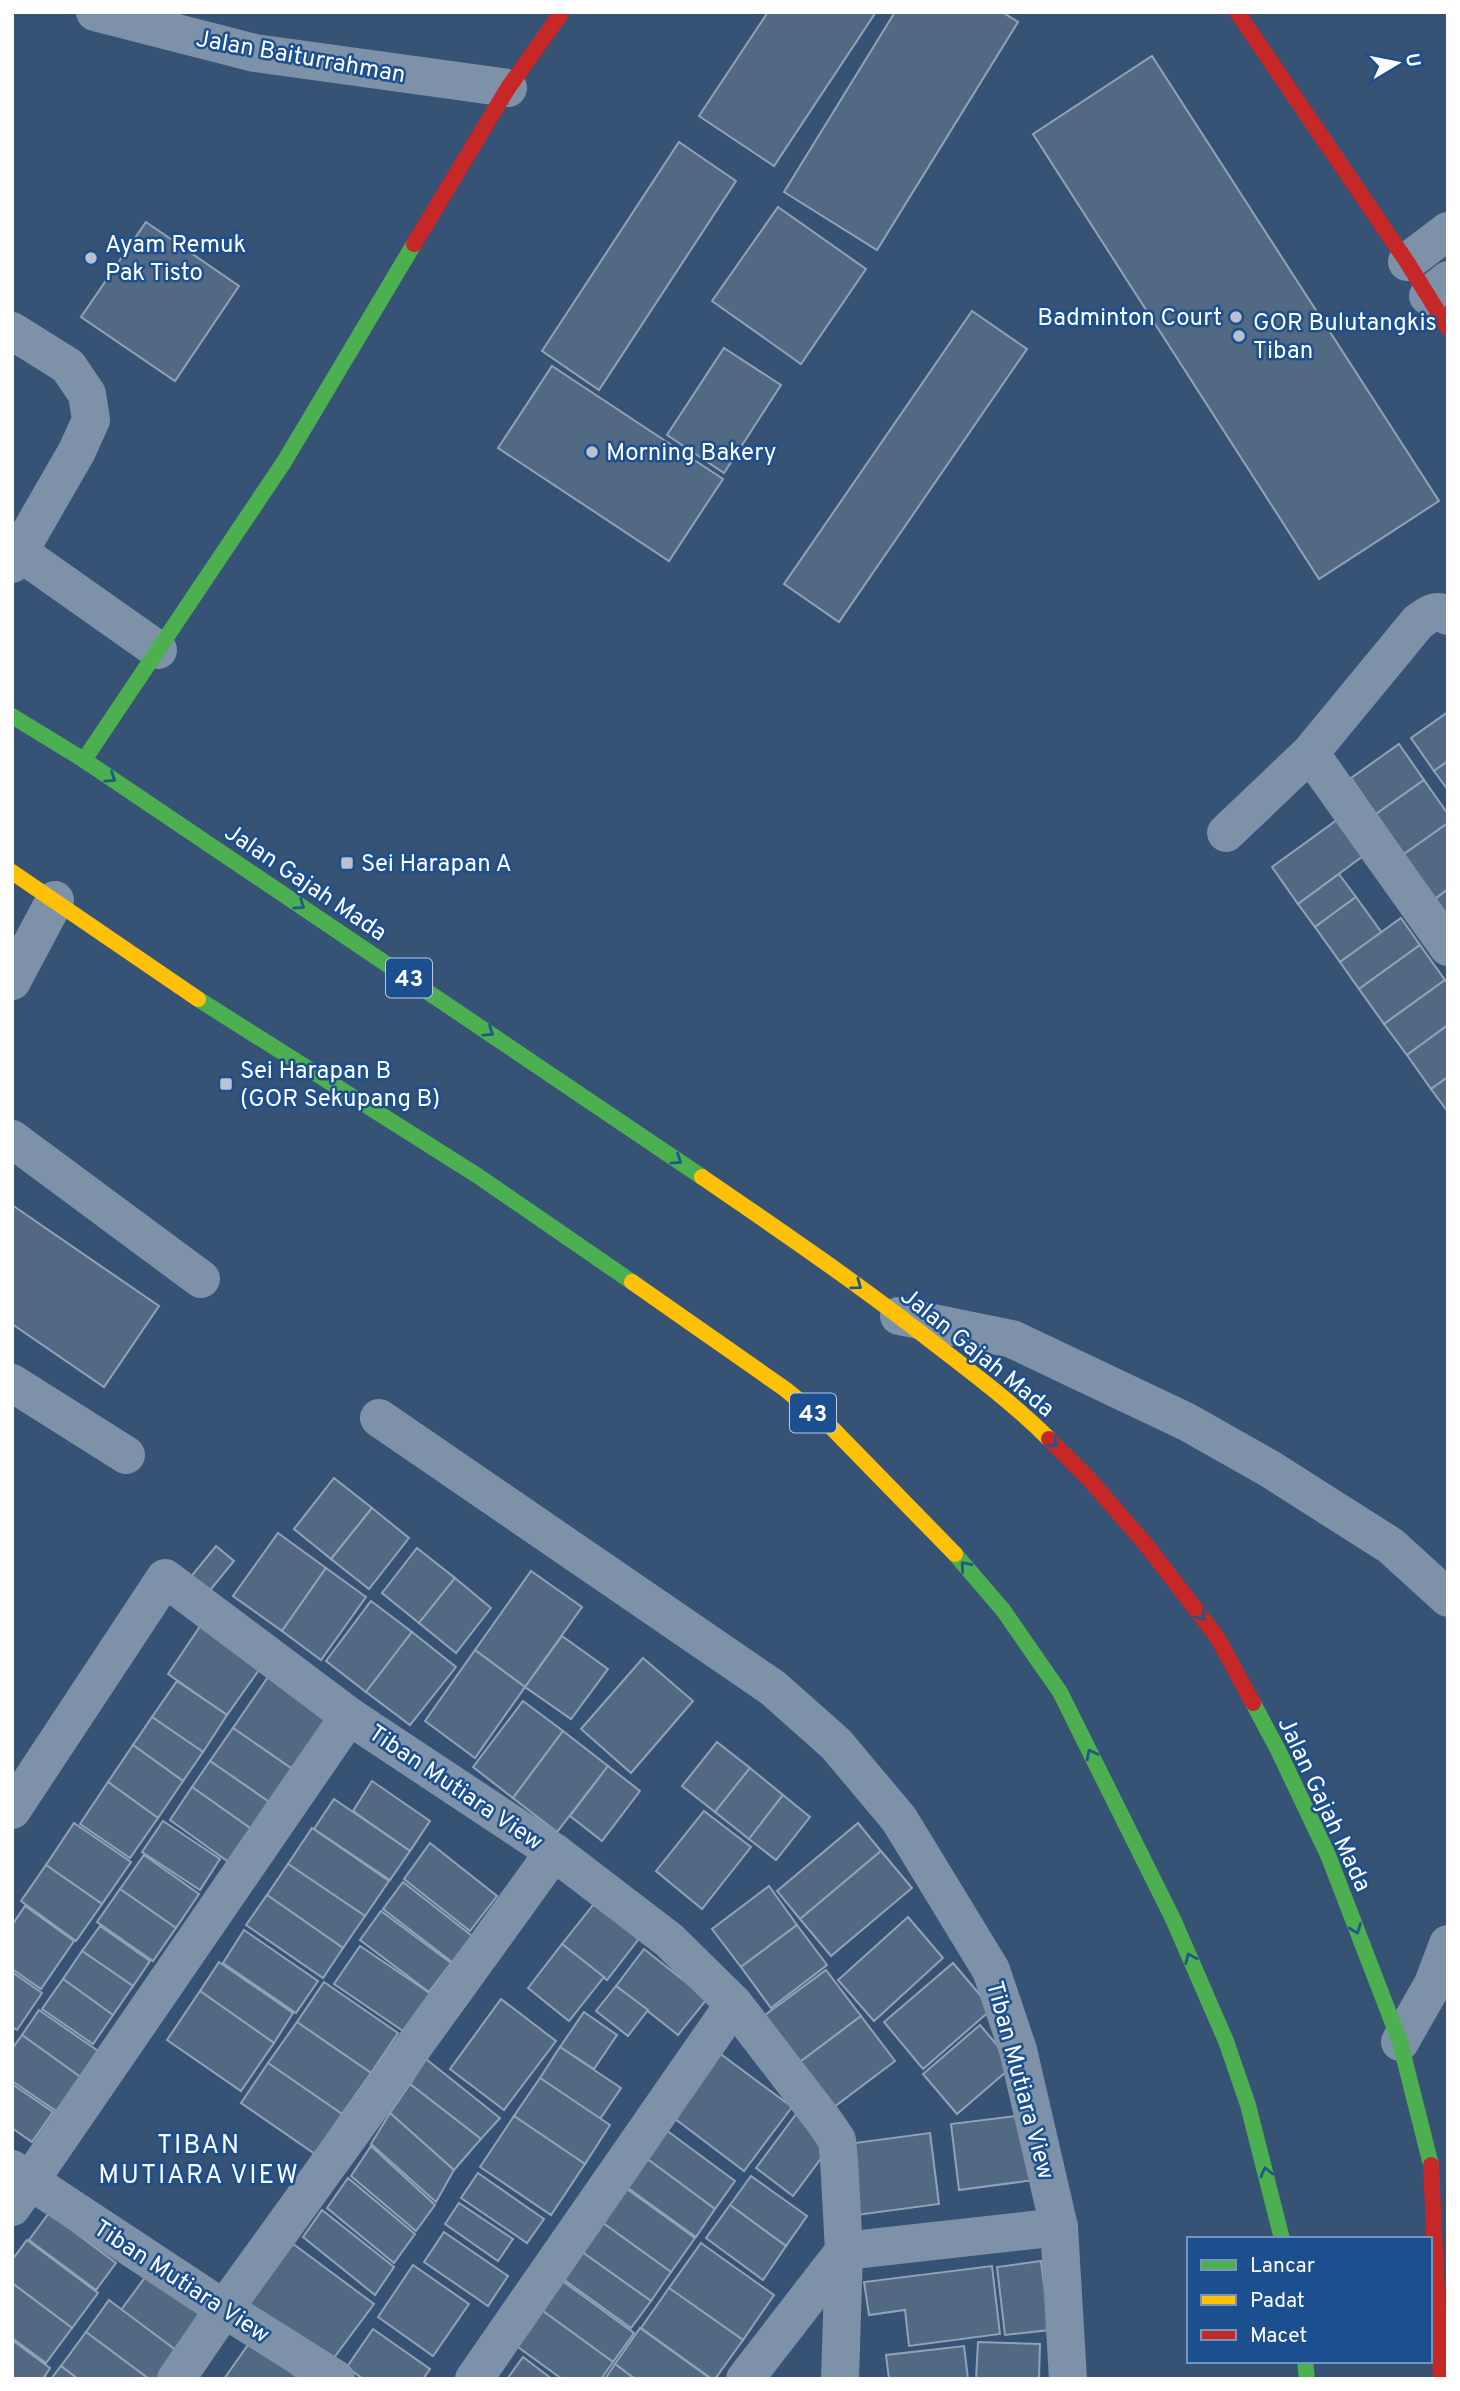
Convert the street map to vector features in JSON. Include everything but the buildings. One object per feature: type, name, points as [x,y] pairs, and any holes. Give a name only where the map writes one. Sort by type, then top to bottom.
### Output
[{"type":"main road","points":[[84,760],[284,462],[508,88],[562,12]]},
{"type":"main road","points":[[1237,12],[1407,262],[1441,301]]},
{"type":"main road","name":"Jalan Gajah Mada","points":[[12,716],[84,760],[779,1229],[899,1316],[1019,1409],[1090,1480],[1148,1547],[1217,1637],[1278,1750],[1328,1855],[1400,2042],[1432,2168],[1441,2379]]},
{"type":"main road","name":"43","points":[[12,872],[175,984],[478,1175],[785,1389],[830,1426],[947,1545],[1003,1610],[1060,1692],[1174,1919],[1226,2041],[1248,2105],[1281,2237]]},
{"type":"street","name":"Jalan Baiturrahman","points":[[95,12],[255,53],[508,88]]},
{"type":"street","points":[[1407,262],[1448,231]]},
{"type":"street","points":[[12,331],[68,366],[87,394],[91,420],[77,451],[16,558],[158,650]]},
{"type":"street","points":[[1227,833],[1310,752],[1418,622],[1432,612],[1443,612],[1448,616]]},
{"type":"street","points":[[1310,752],[1448,947]]},
{"type":"street","points":[[12,981],[55,900]]},
{"type":"street","points":[[12,1139],[201,1279]]},
{"type":"street","points":[[899,1316],[1012,1339],[1187,1422],[1270,1469],[1391,1546],[1448,1598]]},
{"type":"street","points":[[12,1383],[126,1455]]},
{"type":"street","name":"Tiban Mutiara View","points":[[379,1418],[773,1688],[836,1744],[899,1818],[991,1970],[1018,2050],[1059,2227],[1068,2379]]},
{"type":"street","name":"Tiban Mutiara View","points":[[12,1810],[165,1578],[349,1716],[554,1852],[669,1940],[734,2004],[837,2140],[844,2251],[840,2379]]},
{"type":"street","points":[[18,2186],[349,1716]]},
{"type":"street","points":[[176,2379],[554,1852]]},
{"type":"street","points":[[1400,2042],[1433,1984],[1448,1944]]},
{"type":"street","points":[[474,2379],[734,2004]]},
{"type":"street","name":"Tiban Mutiara View","points":[[18,2186],[336,2379]]},
{"type":"street","points":[[745,2379],[844,2251],[1059,2227]]},
{"type":"traffic: fast","points":[[84,760],[284,462],[414,244]]},
{"type":"traffic: fast","points":[[12,716],[84,760],[702,1177]]},
{"type":"traffic: fast","points":[[198,999],[478,1176],[632,1282]]},
{"type":"traffic: fast","points":[[955,1554],[1003,1610],[1060,1692],[1173,1919],[1226,2041],[1248,2105],[1281,2237]]},
{"type":"traffic: fast","points":[[1253,1703],[1328,1855],[1400,2042],[1431,2165]]},
{"type":"traffic: fast","points":[[1305,2363],[1307,2379]]},
{"type":"traffic: slow","points":[[12,872],[198,999]]},
{"type":"traffic: slow","points":[[702,1177],[907,1322],[994,1390],[1049,1439]]},
{"type":"traffic: slow","points":[[632,1282],[785,1389],[830,1426],[955,1554]]},
{"type":"traffic: jam","points":[[414,244],[508,88],[562,12]]},
{"type":"traffic: jam","points":[[1237,12],[1407,262],[1448,328]]},
{"type":"traffic: jam","points":[[1049,1439],[1090,1480],[1148,1547],[1217,1637],[1253,1703]]},
{"type":"traffic: jam","points":[[1431,2165],[1441,2379]]},
{"type":"place","name":"Ayam Remuk Pak Tisto","points":[[91,258]]},
{"type":"place","name":"Badminton Court","points":[[1236,317]]},
{"type":"place","name":"GOR Bulutangkis Tiban","points":[[1239,336]]},
{"type":"place","name":"Morning Bakery","points":[[592,452]]},
{"type":"place","name":"Sei Harapan A","points":[[347,863]]},
{"type":"place","name":"Sei Harapan B (GOR Sekupang B)","points":[[226,1084]]},
{"type":"district","name":"TIBAN MUTIARA VIEW","points":[[199,2159]]}]
